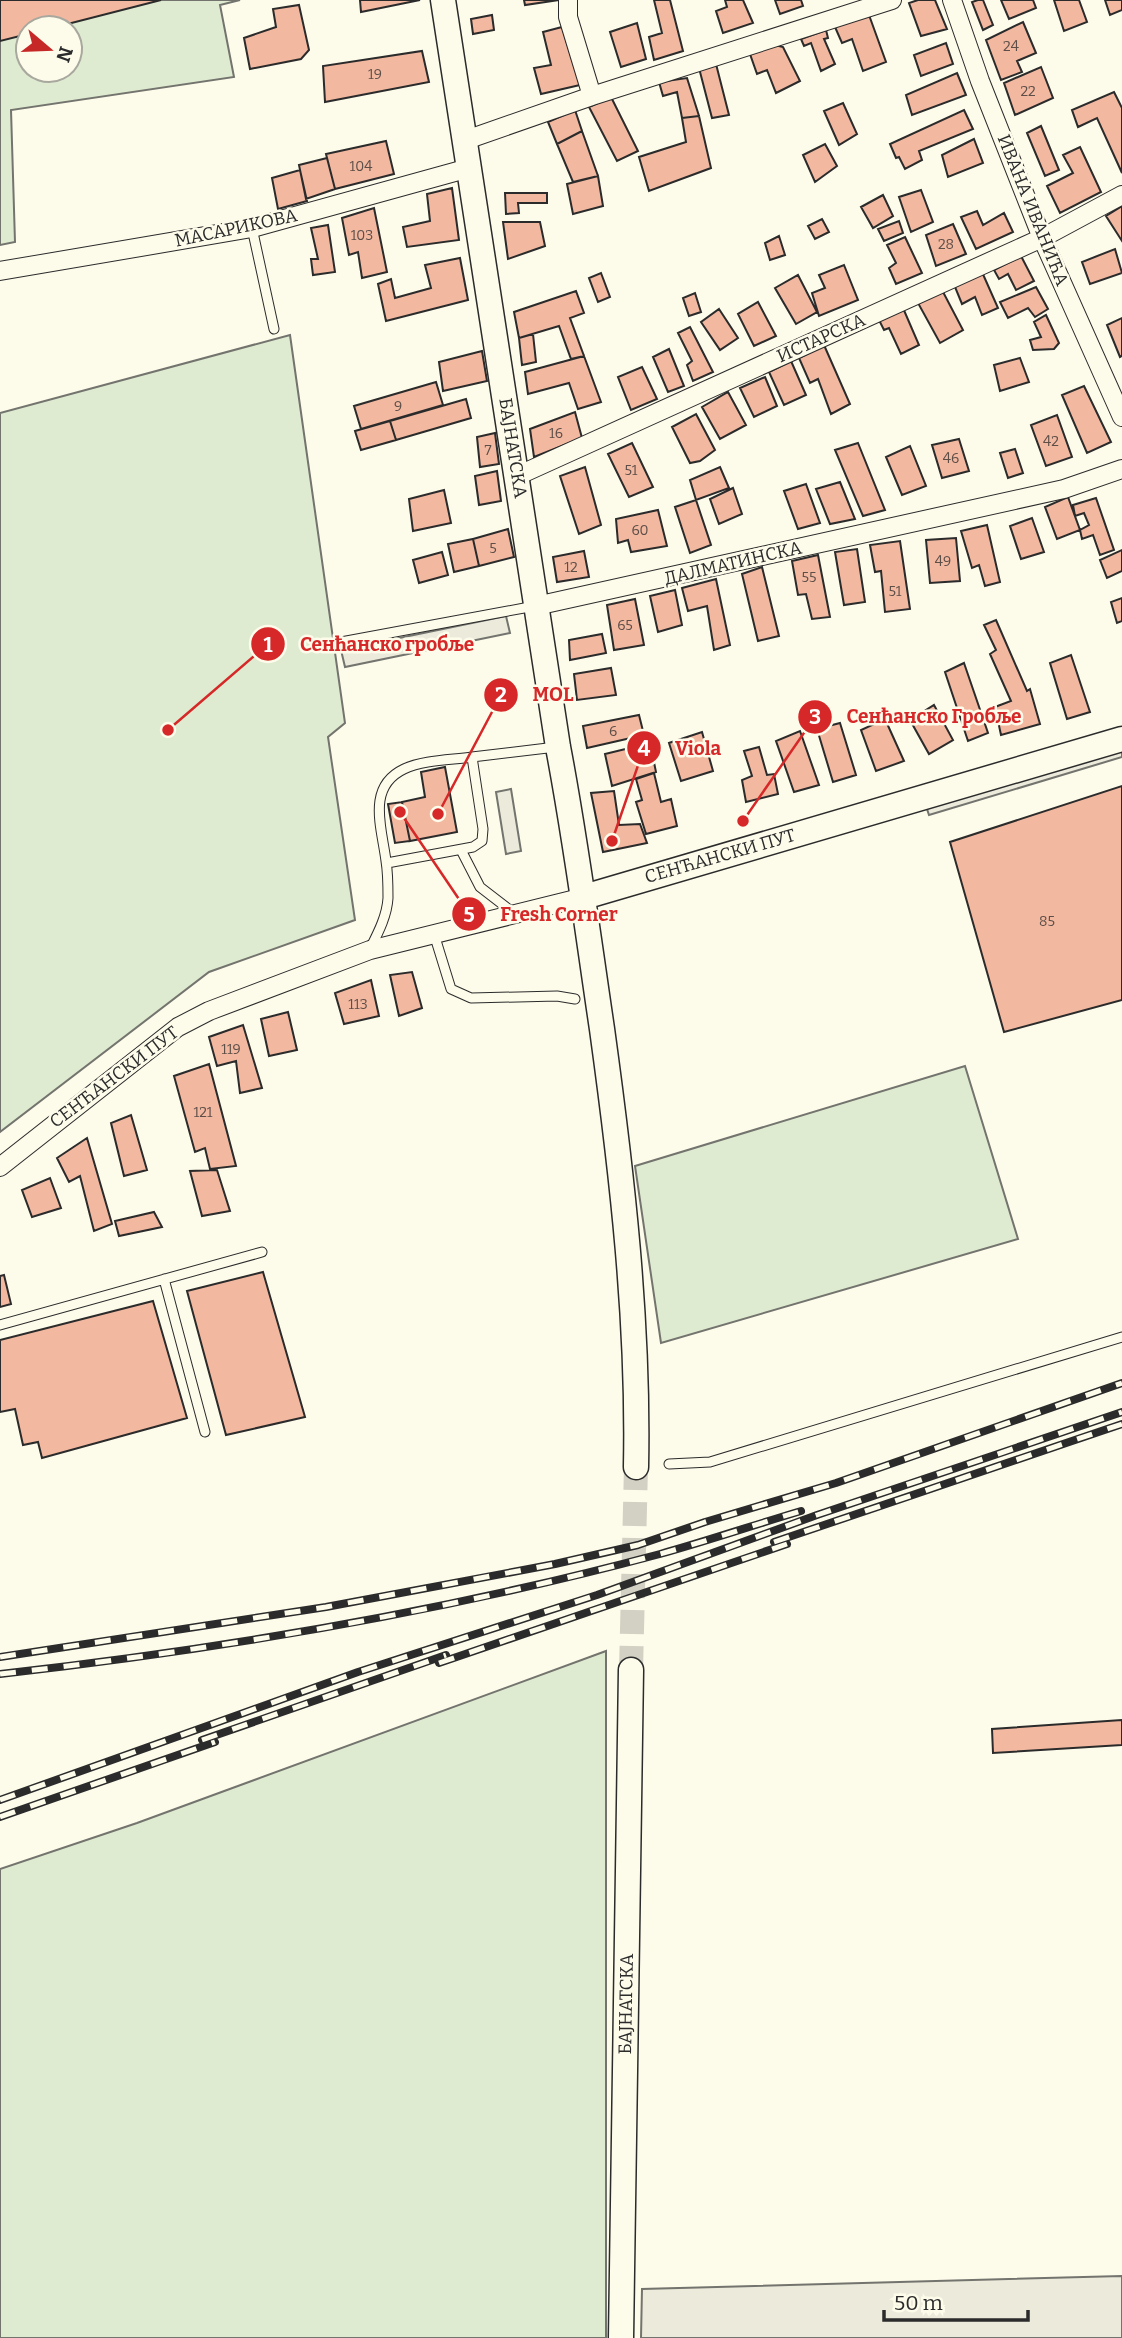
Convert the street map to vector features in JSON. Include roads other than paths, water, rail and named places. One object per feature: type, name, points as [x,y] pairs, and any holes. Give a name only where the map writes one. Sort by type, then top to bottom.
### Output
[{"type":"main road","name":"БАЈНАТСКА","points":[[443,0],[558,747],[584,897],[616,1135],[637,1398],[636,1467]]},
{"type":"main road","name":"СЕНЋАНСКИ ПУТ","points":[[584,897],[1122,739]]},
{"type":"main road","name":"БАЈНАТСКА","points":[[621,2338],[631,1670]]},
{"type":"street","points":[[568,0],[568,17],[592,96]]},
{"type":"street","points":[[466,140],[592,96],[892,0]]},
{"type":"street","name":"ИВАНА ИВАНИЋА","points":[[952,0],[1042,238],[1122,417]]},
{"type":"street","name":"МАСАРИКОВА","points":[[0,271],[252,228],[469,168]]},
{"type":"street","name":"ИСТАРСКА","points":[[517,475],[1042,238],[1122,195]]},
{"type":"street","name":"ДАЛМАТИНСКА","points":[[536,606],[1065,489],[1122,469]]},
{"type":"street","name":"СЕНЋАНСКИ ПУТ","points":[[0,1167],[178,1027],[209,1011],[370,950],[584,897]]},
{"type":"lane","points":[[252,228],[274,329]]},
{"type":"lane","name":"ДАЛМАТИНСКА","points":[[341,642],[536,606]]},
{"type":"lane","points":[[370,950],[387,909],[387,863],[379,813],[379,800],[385,784],[410,766],[558,747]]},
{"type":"lane","points":[[387,863],[478,845],[483,835],[472,757]]},
{"type":"lane","points":[[461,850],[480,887],[515,914]]},
{"type":"lane","points":[[434,934],[451,989],[460,995],[471,998],[557,996],[575,999]]},
{"type":"lane","points":[[0,1325],[262,1252]]},
{"type":"lane","points":[[164,1279],[205,1432]]},
{"type":"lane","points":[[669,1464],[710,1462],[1122,1336]]},
{"type":"tunnel","points":[[631,1670],[636,1467]]},
{"type":"railway","points":[[0,1657],[326,1607],[555,1564],[638,1545],[836,1483],[1122,1383]]},
{"type":"railway","points":[[0,1800],[358,1672],[597,1595],[817,1515],[1122,1412]]},
{"type":"railway","points":[[774,1542],[1122,1424]]},
{"type":"railway","points":[[0,1674],[166,1653],[415,1611],[579,1575],[660,1554],[801,1511]]},
{"type":"railway","points":[[439,1663],[787,1544]]},
{"type":"railway","points":[[202,1740],[446,1655]]},
{"type":"railway","points":[[0,1817],[215,1742]]},
{"type":"place","name":"Сенћанско гробље","points":[[168,730]]},
{"type":"place","name":"Fresh Corner","points":[[400,812]]},
{"type":"place","name":"MOL","points":[[438,814]]},
{"type":"place","name":"Сенћанско Гробље","points":[[743,821]]},
{"type":"place","name":"Viola","points":[[612,841]]}]
